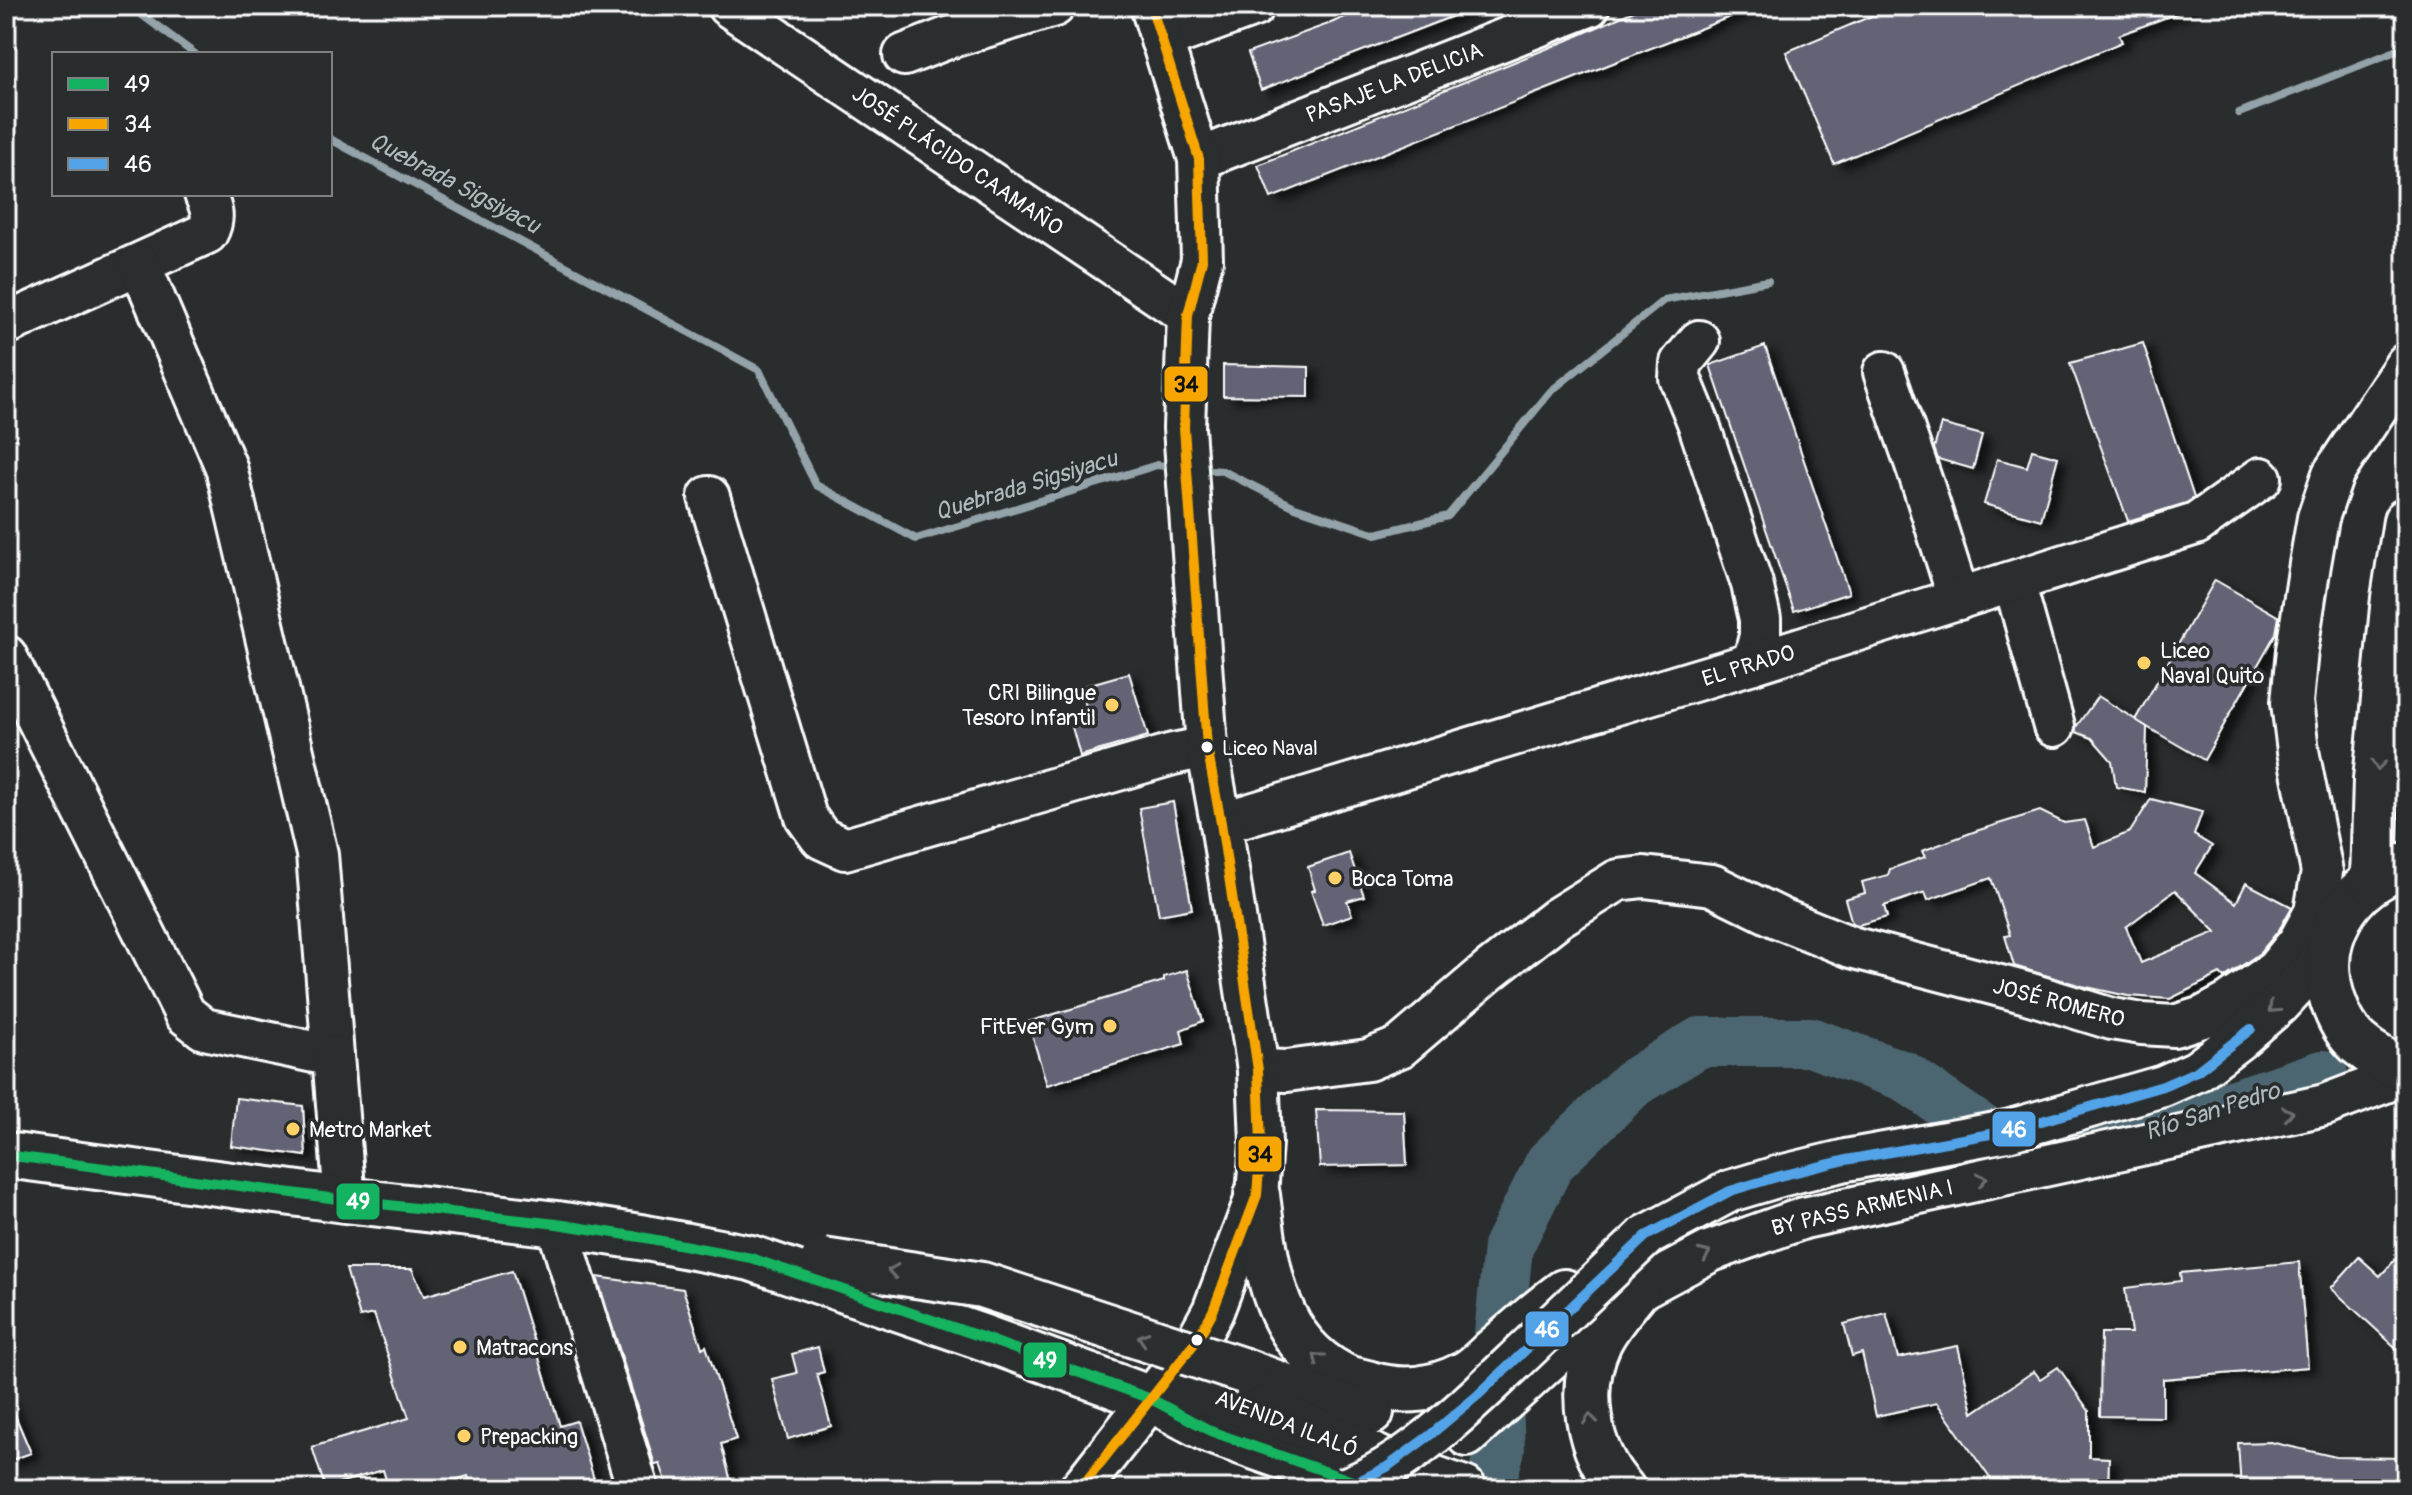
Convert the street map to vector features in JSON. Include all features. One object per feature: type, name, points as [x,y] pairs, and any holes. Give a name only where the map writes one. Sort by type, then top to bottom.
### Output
[{"type":"main road","points":[[2406,521],[2394,598],[2376,780],[2389,873],[2356,894],[2333,931],[2328,952],[2328,984],[2337,1014],[2356,1041],[2381,1061],[2406,1072]]},
{"type":"main road","name":"AVENIDA ILALÓ","points":[[6,1155],[345,1200],[557,1224],[751,1258],[1151,1399],[1213,1432],[1375,1489]]},
{"type":"main road","points":[[1257,1195],[1266,1262],[1275,1297],[1293,1332],[1314,1357],[1343,1376],[1388,1390],[1440,1385],[1468,1373],[1561,1294],[1646,1236]]},
{"type":"main road","points":[[751,1258],[823,1261],[982,1285],[1351,1409],[1417,1413],[1478,1395]]},
{"type":"main road","points":[[1622,1489],[1604,1464],[1591,1430],[1587,1397],[1591,1366],[1600,1341],[1636,1291]]},
{"type":"main road","name":"AVENIDA ILALÓ","points":[[1151,1399],[1203,1392],[1319,1431],[1379,1459],[1455,1485]]},
{"type":"street","name":"JOSÉ PLÁCIDO CAAMAÑO","points":[[728,6],[1188,315]]},
{"type":"street","points":[[904,55],[932,43],[1054,6]]},
{"type":"street","points":[[1080,1489],[1197,1340],[1213,1311],[1257,1195],[1261,1143],[1258,1070],[1207,747],[1188,503],[1184,428],[1188,315],[1202,260],[1199,159],[1156,23],[1254,6]]},
{"type":"street","name":"PASAJE LA DELICIA","points":[[1199,159],[1589,6]]},
{"type":"street","points":[[8,318],[140,265],[207,233],[213,222],[206,196]]},
{"type":"street","points":[[140,265],[226,467],[317,854],[345,1200]]},
{"type":"street","points":[[1699,341],[1681,363],[1680,378],[1698,422],[1752,584],[1760,619],[1760,636],[1753,663]]},
{"type":"street","name":"JOSÉ ROMERO","points":[[1258,1070],[1287,1071],[1368,1060],[1400,1047],[1557,918],[1618,880],[1644,877],[1712,885],[1779,918],[1851,947],[2027,993],[2112,1019],[2174,1026],[2203,1017],[2229,1003],[2276,970],[2298,943],[2315,912],[2322,872],[2298,751],[2292,702],[2310,564],[2318,518],[2333,474],[2406,364]]},
{"type":"street","points":[[1884,372],[1959,599]]},
{"type":"street","name":"EL PRADO","points":[[1221,823],[1753,663],[2196,524],[2261,478]]},
{"type":"street","points":[[709,497],[806,817],[821,838],[845,849],[1173,754],[1207,747]]},
{"type":"street","points":[[2014,582],[2054,726]]},
{"type":"street","points":[[6,656],[185,1014],[204,1029],[333,1056]]},
{"type":"street","name":"BY PASS ARMENIA I","points":[[1343,1489],[1387,1467],[1429,1436],[1478,1395],[1646,1236],[1730,1191],[1780,1176],[1846,1160],[2007,1131],[2163,1086],[2197,1071],[2239,1039],[2278,1005],[2328,952]]},
{"type":"street","name":"BY PASS ARMENIA I","points":[[1390,1489],[1437,1460],[1467,1436],[1598,1316],[1636,1291],[1711,1251],[1804,1218],[2325,1105],[2406,1072]]},
{"type":"street","points":[[557,1224],[638,1489]]},
{"type":"building","points":[[1369,6],[1474,8],[1261,90],[1248,53]]},
{"type":"building","points":[[1645,6],[1755,7],[1271,198],[1258,165]]},
{"type":"building","points":[[1895,6],[2191,8],[2119,35],[2122,42],[1834,164],[1786,52]]},
{"type":"building","points":[[2143,343],[2194,498],[2128,521],[2070,363]]},
{"type":"building","points":[[1765,346],[1849,593],[1794,611],[1710,365]]},
{"type":"building","points":[[1223,365],[1309,367],[1309,397],[1223,396]]},
{"type":"building","points":[[1941,424],[1982,435],[1973,469],[1938,459],[1934,448]]},
{"type":"building","points":[[2032,450],[2058,457],[2041,520],[1984,504],[1997,459],[2027,467]]},
{"type":"building","points":[[2215,580],[2279,617],[2276,633],[2204,760],[2135,720]]},
{"type":"building","name":"CRI Bilingue Tesoro Infantil","points":[[1129,673],[1148,736],[1080,756],[1072,727],[1091,722],[1080,687]]},
{"type":"building","points":[[2098,696],[2147,727],[2145,792],[2116,787],[2112,761],[2092,738],[2076,732],[2076,727]]},
{"type":"building","points":[[2151,799],[2202,812],[2194,835],[2212,846],[2195,873],[2236,903],[2246,883],[2292,907],[2279,930],[2260,953],[2224,978],[2220,974],[2170,999],[2128,996],[2014,966],[2005,936],[2010,935],[1991,878],[1928,900],[1925,892],[1884,906],[1887,917],[1858,925],[1852,923],[1845,899],[1865,893],[1862,882],[1888,875],[1890,869],[1925,857],[1922,851],[2040,811],[2064,823],[2085,820],[2094,847],[2130,832]],"holes":[[[2175,890],[2216,932],[2141,963],[2126,927]]]},
{"type":"building","points":[[1173,802],[1192,909],[1159,915],[1139,808]]},
{"type":"building","name":"Boca Toma","points":[[1349,853],[1364,896],[1347,901],[1352,915],[1323,925],[1311,891],[1315,890],[1308,867]]},
{"type":"building","name":"FitEver Gym","points":[[1187,970],[1203,1021],[1181,1030],[1184,1044],[1047,1085],[1028,1022],[1164,981],[1164,977]]},
{"type":"building","points":[[236,1098],[303,1106],[306,1156],[231,1146]]},
{"type":"building","points":[[1316,1110],[1404,1111],[1407,1165],[1320,1167]]},
{"type":"building","points":[[2406,1248],[2406,1357],[2331,1288],[2359,1257],[2380,1276]]},
{"type":"building","points":[[2299,1262],[2308,1367],[2163,1379],[2163,1417],[2100,1416],[2101,1333],[2131,1333],[2125,1288],[2181,1281],[2180,1273]]},
{"type":"building","points":[[346,1269],[412,1269],[424,1296],[512,1271],[560,1426],[576,1421],[597,1489],[472,1489],[468,1476],[425,1489],[389,1489],[383,1470],[325,1487],[312,1447],[409,1418],[374,1314],[360,1317]]},
{"type":"building","points":[[597,1277],[683,1289],[702,1348],[706,1346],[736,1439],[721,1444],[733,1489],[669,1489],[660,1464],[655,1465]]},
{"type":"building","points":[[1886,1313],[1898,1358],[1958,1346],[1973,1413],[2034,1371],[2040,1379],[2058,1367],[2089,1411],[2089,1457],[2109,1458],[2108,1489],[2021,1489],[1992,1481],[1937,1403],[1876,1416],[1862,1353],[1852,1356],[1844,1324]]},
{"type":"building","points":[[818,1347],[824,1372],[817,1374],[831,1426],[788,1439],[772,1379],[797,1373],[792,1354]]},
{"type":"building","points":[[6,1394],[31,1453],[6,1462]]},
{"type":"building","points":[[2270,1442],[2336,1457],[2406,1458],[2406,1489],[2241,1489],[2238,1443]]},
{"type":"waterway","name":"Quebrada Sigsiyacu","points":[[130,6],[192,52]]},
{"type":"waterway","name":"Quebrada Sigsiyacu","points":[[2239,113],[2406,47]]},
{"type":"waterway","name":"Quebrada Sigsiyacu","points":[[332,140],[759,370],[816,485],[916,539],[1157,465],[1174,467]]},
{"type":"waterway","name":"Quebrada Sigsiyacu","points":[[1196,469],[1223,471],[1295,507],[1376,534],[1448,516],[1551,391],[1664,300],[1768,281]]},
{"type":"waterway","name":"Río San Pedro","points":[[1489,1489],[1500,1449],[1496,1363],[1508,1247],[1550,1163],[1632,1084],[1700,1042],[1810,1042],[1904,1076],[2009,1148],[2140,1135],[2323,1075]]},
{"type":"transit line","name":"34","points":[[1080,1489],[1197,1340],[1213,1311],[1257,1195],[1261,1143],[1258,1070],[1207,747],[1184,428],[1188,315],[1202,260],[1199,159],[1151,6]]},
{"type":"transit line","name":"46","points":[[1343,1489],[1387,1467],[1429,1436],[1478,1395],[1646,1236],[1730,1191],[1846,1160],[2007,1131],[2163,1086],[2197,1071],[2251,1029]]},
{"type":"transit line","name":"49","points":[[6,1155],[345,1200],[557,1224],[751,1258],[1151,1399],[1213,1432],[1375,1489]]},
{"type":"place","name":"Liceo Naval Quito","points":[[2144,663]]},
{"type":"place","name":"CRI Bilingue Tesoro Infantil","points":[[1112,705]]},
{"type":"place","name":"Liceo Naval","points":[[1207,747]]},
{"type":"place","name":"Boca Toma","points":[[1335,878]]},
{"type":"place","name":"FitEver Gym","points":[[1110,1026]]},
{"type":"place","name":"Metro Market","points":[[293,1129]]},
{"type":"place","name":"Matracons","points":[[460,1347]]},
{"type":"place","name":"Prepacking","points":[[464,1436]]}]
